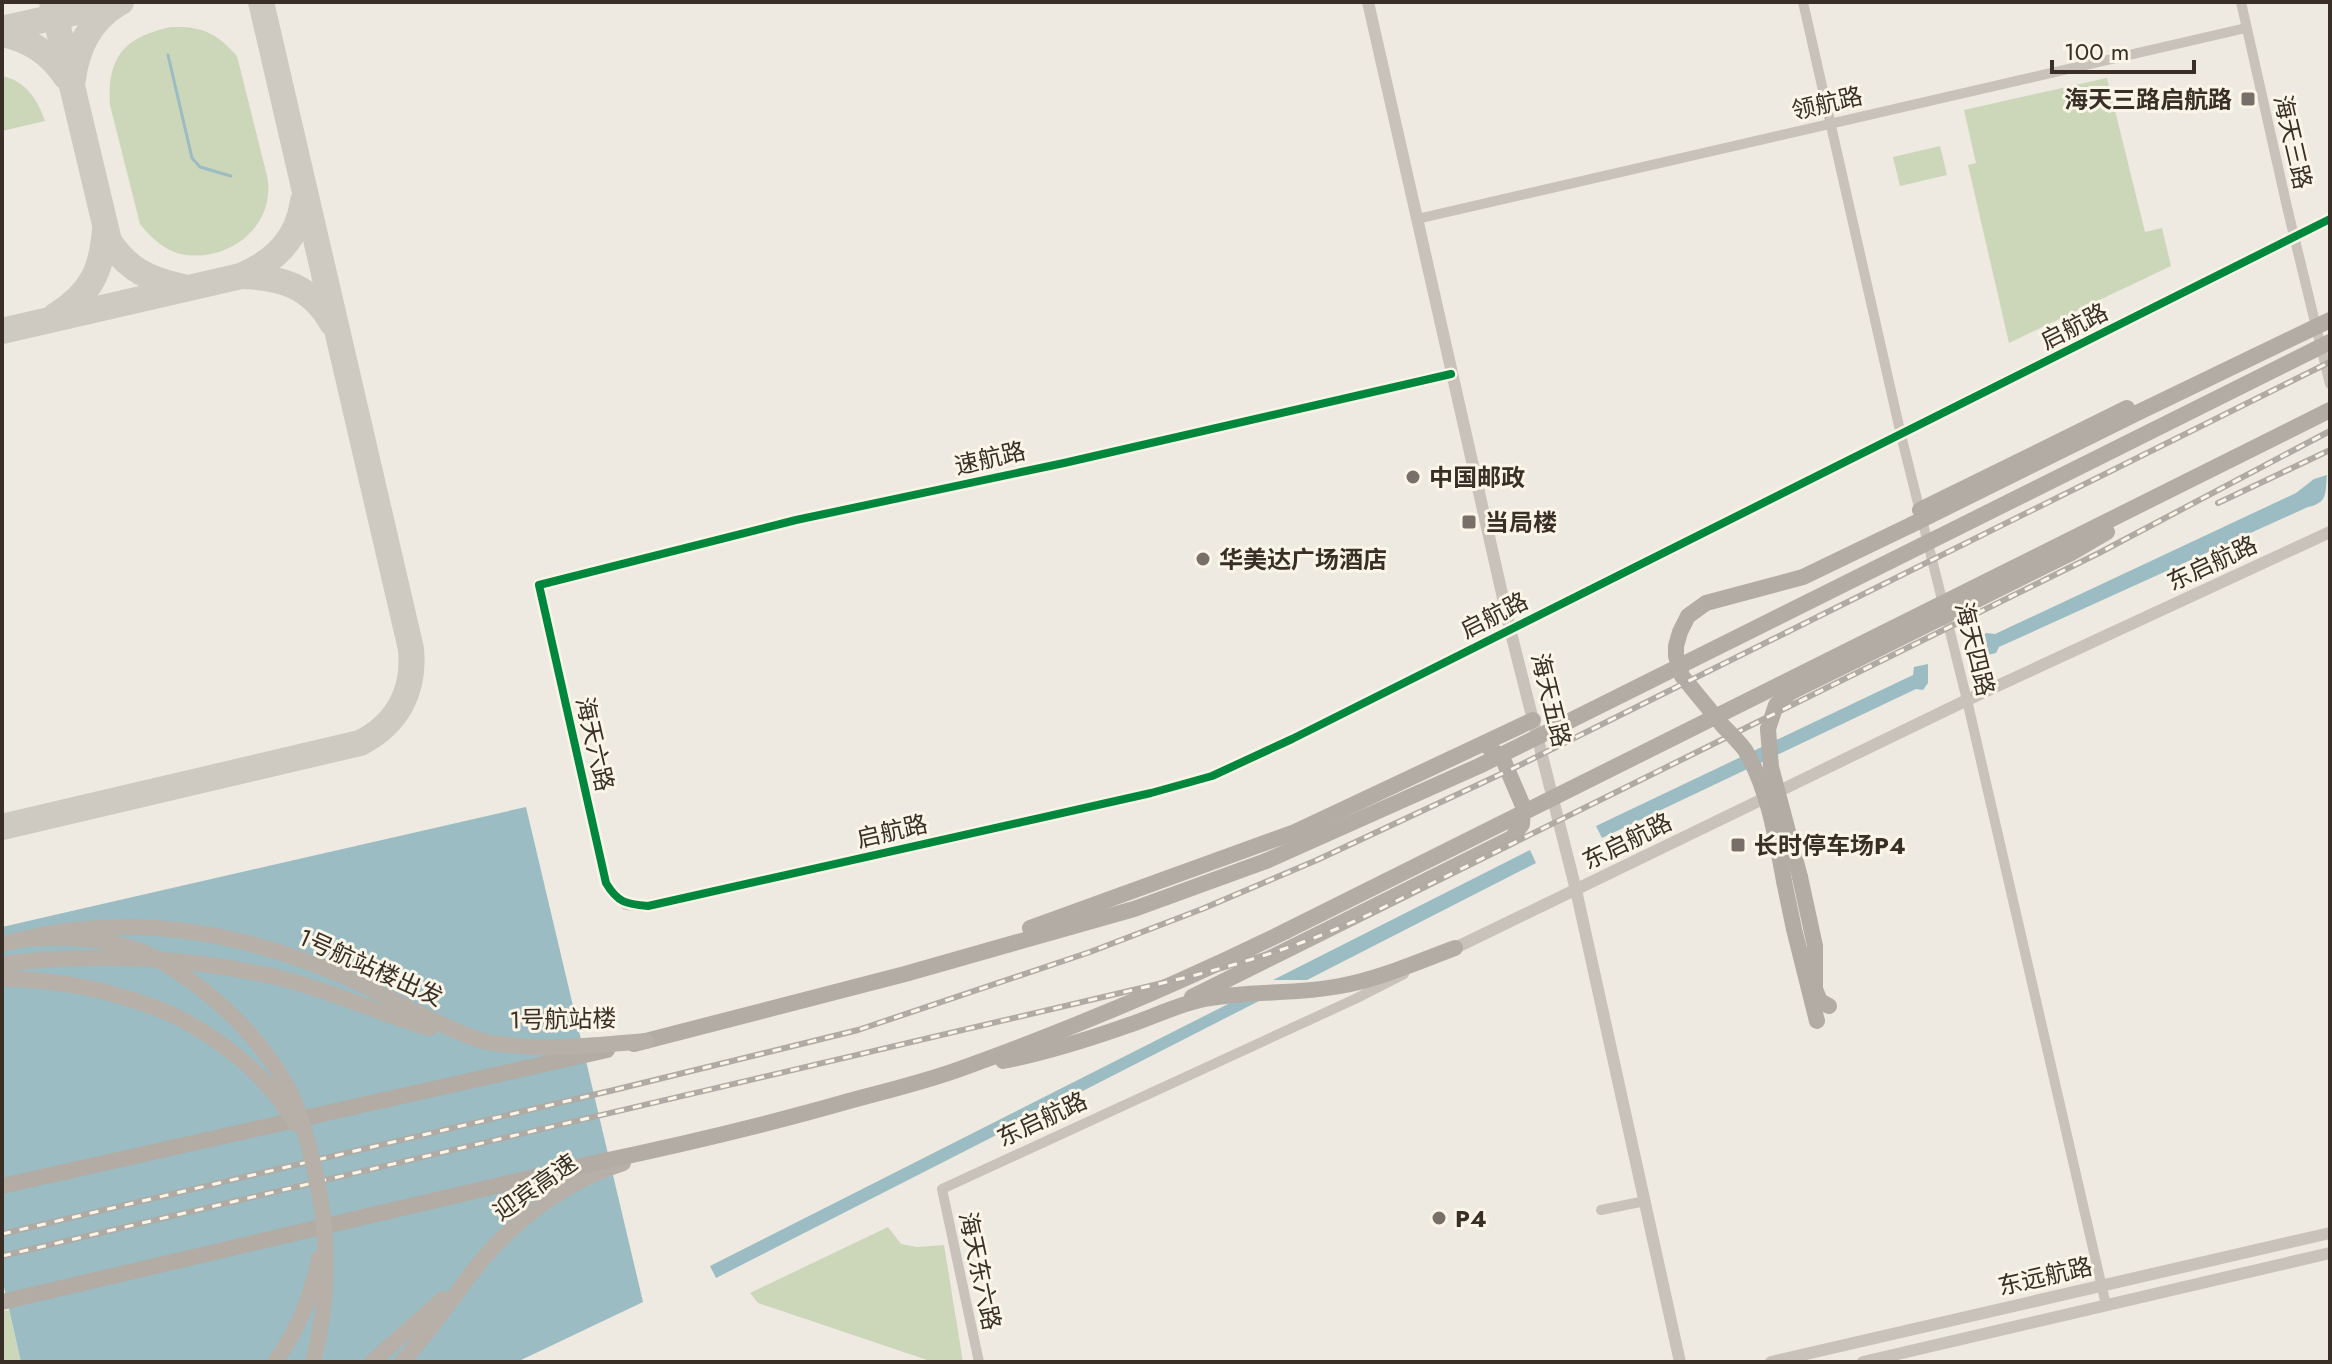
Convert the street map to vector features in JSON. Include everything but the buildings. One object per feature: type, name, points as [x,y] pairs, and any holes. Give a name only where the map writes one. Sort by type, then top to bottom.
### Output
[{"type":"highway","points":[[1829,1006],[1820,1001],[1815,989],[1815,946],[1777,842],[1762,787],[1744,750],[1682,676],[1676,646],[1688,616],[1706,603],[1803,577],[2330,320]]},
{"type":"highway","points":[[2,1186],[646,1041],[905,974],[1134,909],[1266,861],[1479,766],[2330,342]]},
{"type":"highway","points":[[1920,510],[2242,353],[2279,344]]},
{"type":"highway","points":[[2,1302],[579,1166],[670,1148],[800,1115],[958,1069],[1079,1024],[1286,931],[2330,410]]},
{"type":"highway","points":[[1817,1021],[1794,929],[1792,879],[1771,767],[1768,729],[1776,705],[1791,692],[2071,553],[2175,487]]},
{"type":"highway","points":[[905,974],[1295,832],[1533,720]]},
{"type":"highway","points":[[1166,1010],[1512,838],[1522,824],[1523,806],[1502,757],[1488,748],[1468,750]]},
{"type":"highway","points":[[958,1069],[1077,1043],[1202,1000],[1233,995],[1310,991],[1368,980],[1455,948]]},
{"type":"main road","name":"1号航站楼出发","points":[[2,944],[74,930],[120,926],[170,928],[222,936],[280,952],[345,976],[482,1041]]},
{"type":"main road","points":[[23,939],[73,938],[119,945],[154,957],[188,978],[223,1007],[274,1065],[295,1102],[310,1150],[317,1176],[327,1250],[324,1315],[313,1362]]},
{"type":"main road","points":[[2,964],[65,957],[139,959],[219,967],[282,979],[419,1025],[482,1041]]},
{"type":"main road","points":[[2,979],[80,985],[150,1005],[191,1024],[230,1049],[267,1085],[286,1108],[310,1150]]},
{"type":"main road","name":"1号航站楼","points":[[482,1041],[551,1048],[646,1041]]},
{"type":"main road","name":"迎宾高速","points":[[372,1362],[426,1316],[520,1221],[563,1191],[604,1169],[670,1148]]},
{"type":"main road","points":[[275,1362],[299,1321],[315,1278],[323,1230],[321,1205]]},
{"type":"main road","name":"迎宾高速","points":[[402,1362],[482,1261]]},
{"type":"street","name":"海天五路","points":[[1368,2],[1510,629],[1576,890],[1680,1362]]},
{"type":"street","name":"海天四路","points":[[1803,2],[1901,435],[1967,700],[2106,1305]]},
{"type":"street","name":"海天三路","points":[[2241,2],[2330,384]]},
{"type":"street","name":"领航路","points":[[1417,219],[2246,28]]},
{"type":"street","name":"启航路","points":[[626,904],[648,906],[663,903],[1151,793],[1212,776],[1292,739],[2330,219]]},
{"type":"street","name":"速航路","points":[[539,585],[796,520],[1064,463],[1451,374]]},
{"type":"street","name":"东启航路","points":[[942,1189],[1355,999],[1967,700],[2330,532]]},
{"type":"street","name":"海天六路","points":[[539,585],[606,883],[613,894],[626,904]]},
{"type":"street","name":"海天东六路","points":[[942,1189],[979,1362]]},
{"type":"street","points":[[1601,1210],[1645,1201]]},
{"type":"street","name":"东远航路","points":[[1771,1362],[2330,1233]]},
{"type":"street","name":"东远航路","points":[[1863,1362],[2330,1253]]},
{"type":"green space","points":[[171,27],[208,32],[237,56],[267,176],[268,194],[259,221],[240,241],[214,253],[186,255],[172,251],[155,240],[140,224],[110,105],[112,74],[122,52],[141,37]]},
{"type":"green space","points":[[2,76],[18,82],[30,92],[45,121],[2,131]]},
{"type":"green space","points":[[2107,78],[2145,232],[2162,228],[2171,266],[2009,343],[1968,165],[1976,163],[1964,110]]},
{"type":"green space","points":[[1940,146],[1947,175],[1900,186],[1893,157]]},
{"type":"green space","points":[[888,1227],[901,1244],[917,1247],[944,1245],[963,1362],[933,1362],[758,1303],[750,1293]]},
{"type":"green space","points":[[9,1310],[21,1362],[2,1362],[2,1311]]},
{"type":"water","points":[[2327,475],[2324,496],[2319,503],[1999,647],[1996,653],[1988,655],[1977,641],[1986,633],[1995,634],[2296,493],[2314,479]]},
{"type":"water","points":[[1928,664],[1928,683],[1923,690],[1916,689],[1602,838],[1596,826],[1913,675],[1914,667]]},
{"type":"water","points":[[526,807],[643,1302],[517,1362],[21,1362],[2,1278],[2,927]]},
{"type":"water","points":[[1530,850],[1536,863],[1307,980],[1273,980]]},
{"type":"water","points":[[1259,1001],[716,1278],[710,1266],[1232,1002]]},
{"type":"waterway","points":[[168,55],[192,158],[200,167],[231,176]]},
{"type":"taxiway","points":[[52,2],[109,241],[124,259],[141,272],[183,287]]},
{"type":"taxiway","points":[[2,29],[121,2]]},
{"type":"taxiway","points":[[2,827],[360,743],[385,726],[407,692],[411,649],[261,2]]},
{"type":"taxiway","points":[[73,79],[86,37],[98,19],[116,5]]},
{"type":"taxiway","points":[[2,34],[38,49],[66,77]]},
{"type":"taxiway","points":[[2,331],[241,276],[283,247],[296,227],[303,201]]},
{"type":"taxiway","points":[[56,315],[78,298],[93,279],[101,256],[105,229]]},
{"type":"taxiway","points":[[241,276],[294,286],[315,300],[332,323]]},
{"type":"railway","points":[[2,1234],[858,1030],[1090,952],[1317,860],[1516,767],[2330,362]]},
{"type":"railway","points":[[2,1256],[1188,977],[1303,942],[1370,914],[2099,553],[2330,431]]},
{"type":"railway","points":[[2218,503],[2330,450]]},
{"type":"cycle path","points":[[1451,374],[1064,463],[796,520],[539,585],[606,883],[623,901],[648,906],[1151,793],[1212,776],[1292,739],[2330,219]]},
{"type":"place","name":"海天三路启航路","points":[[2248,99]]},
{"type":"place","name":"中国邮政","points":[[1413,477]]},
{"type":"place","name":"当局楼","points":[[1469,522]]},
{"type":"place","name":"华美达广场酒店","points":[[1203,559]]},
{"type":"place","name":"长时停车场P4","points":[[1738,845]]},
{"type":"place","name":"P4","points":[[1439,1218]]}]
